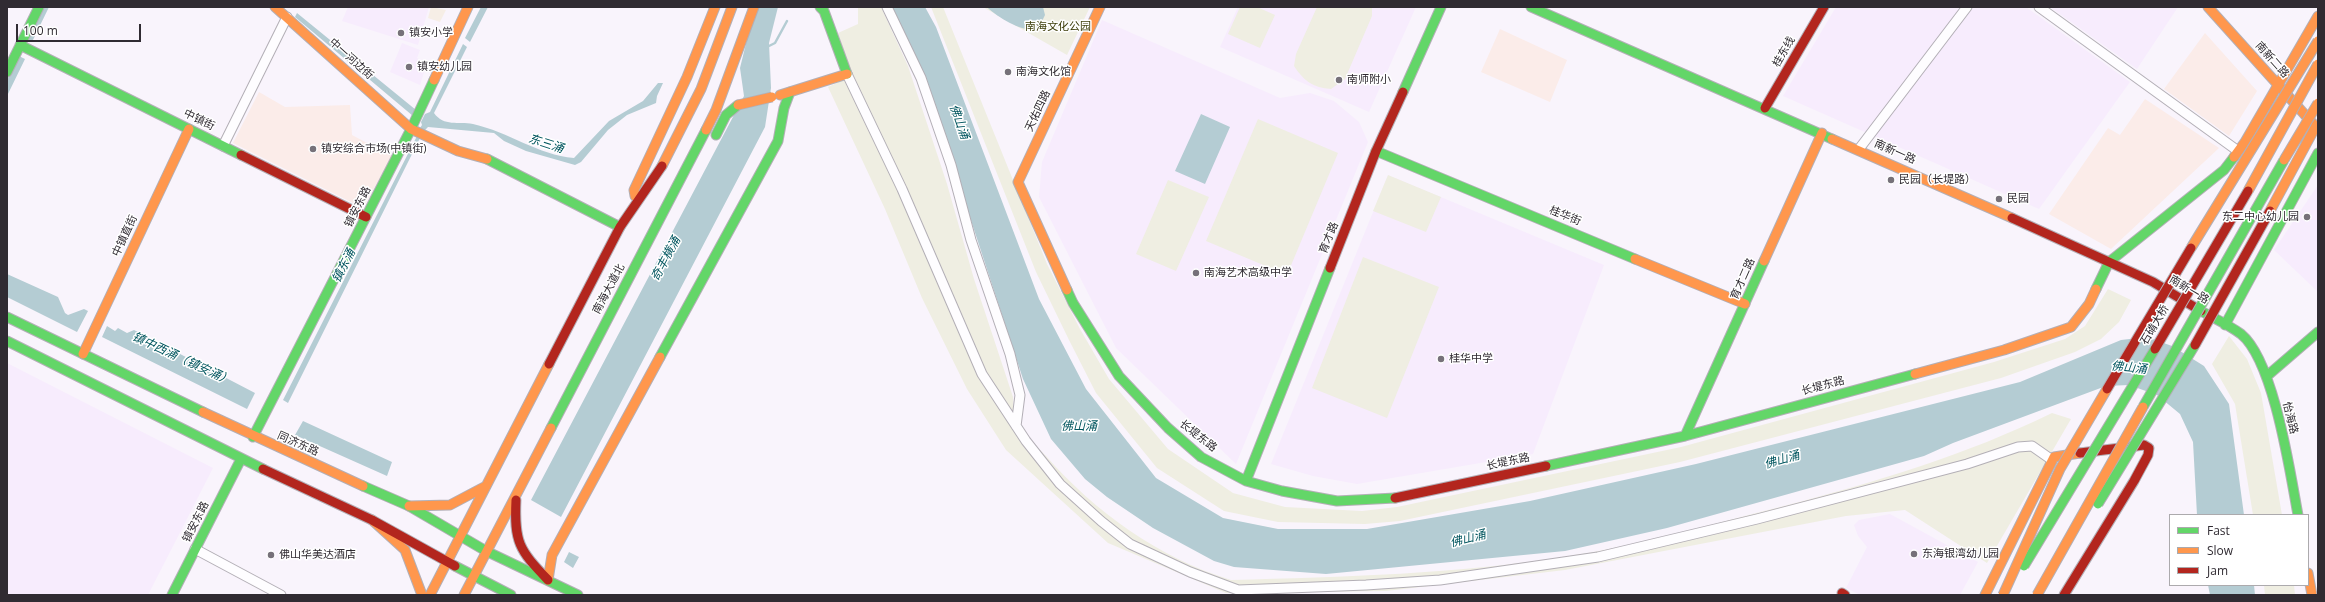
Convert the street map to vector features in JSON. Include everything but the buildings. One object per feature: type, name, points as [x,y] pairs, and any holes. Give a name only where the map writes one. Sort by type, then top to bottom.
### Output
[{"type":"main road","points":[[7,72],[39,7]]},
{"type":"main road","name":"中一河边街","points":[[274,7],[287,17],[411,130],[458,151],[488,159],[620,227]]},
{"type":"main road","name":"镇安东路","points":[[253,437],[411,130],[468,7]]},
{"type":"main road","points":[[637,203],[634,190],[687,77],[715,7]]},
{"type":"main road","name":"南海大道北","points":[[430,595],[620,227],[664,162],[700,90],[732,7]]},
{"type":"main road","name":"南海大道北","points":[[464,595],[722,95],[754,7]]},
{"type":"main road","points":[[712,142],[726,115],[738,105],[790,92],[847,74],[820,7]]},
{"type":"main road","name":"天佑四路","points":[[1018,182],[1100,7]]},
{"type":"main road","name":"育才路","points":[[1246,481],[1376,152],[1441,7]]},
{"type":"main road","name":"南新一路","points":[[1531,7],[1859,149],[2084,249],[2153,282],[2242,334]]},
{"type":"main road","name":"桂东线","points":[[1765,108],[1824,7]]},
{"type":"main road","name":"南新二路","points":[[2208,7],[2318,129]]},
{"type":"main road","points":[[2109,262],[2224,170],[2238,151],[2318,16]]},
{"type":"main road","points":[[2003,595],[2060,469],[2167,287],[2318,41]]},
{"type":"main road","name":"中镇街","points":[[20,45],[366,217]]},
{"type":"main road","name":"石𬒔大桥","points":[[2007,595],[2233,219],[2318,64]]},
{"type":"main road","points":[[548,580],[552,555],[778,141],[784,108],[790,92]]},
{"type":"main road","points":[[2039,595],[2231,250],[2318,103]]},
{"type":"main road","points":[[2039,595],[2147,426],[2240,270],[2318,123]]},
{"type":"main road","name":"中镇直街","points":[[83,354],[189,129]]},
{"type":"main road","name":"育才二路","points":[[1685,436],[1822,133]]},
{"type":"main road","name":"桂华街","points":[[1376,152],[1745,304]]},
{"type":"main road","points":[[2225,325],[2318,153]]},
{"type":"main road","points":[[646,243],[662,232],[700,162]]},
{"type":"main road","name":"长堤东路","points":[[1018,182],[1074,303],[1119,376],[1168,428],[1201,457],[1246,481],[1282,491],[1337,501],[1393,498],[1685,436],[2004,350],[2071,327],[2089,304],[2109,262]]},
{"type":"main road","name":"同济东路","points":[[7,317],[253,437],[409,506],[486,551],[578,595]]},
{"type":"main road","points":[[2267,376],[2318,332]]},
{"type":"main road","name":"怡海路","points":[[2242,334],[2258,354],[2267,376],[2289,465],[2298,514]]},
{"type":"main road","points":[[7,341],[241,460],[372,520],[473,576],[511,595]]},
{"type":"main road","points":[[1985,595],[2052,460],[2058,455],[2144,445],[2149,448],[2148,455],[2134,482],[2064,595]]},
{"type":"main road","name":"镇安东路","points":[[172,595],[241,460]]},
{"type":"main road","points":[[409,506],[450,505],[486,486]]},
{"type":"main road","points":[[516,493],[514,530],[519,548],[548,580]]},
{"type":"main road","points":[[372,520],[405,550],[416,572],[422,595]]},
{"type":"main road","points":[[2309,578],[2312,595]]},
{"type":"street","points":[[887,7],[921,78],[951,165],[971,240],[1010,354],[1020,395],[1016,426]]},
{"type":"street","points":[[1859,149],[1967,7]]},
{"type":"street","points":[[2039,7],[2238,151]]},
{"type":"street","points":[[223,146],[287,17]]},
{"type":"street","points":[[847,74],[902,189],[982,374],[1016,426],[1060,484],[1101,521],[1130,544],[1190,572],[1238,590],[1366,586],[1440,580],[1598,557],[1749,521],[1967,464],[2018,447],[2032,446],[2052,460]]},
{"type":"street","points":[[195,549],[281,595]]},
{"type":"shaded area","name":"镇安小学","points":[[348,7],[429,7],[418,45],[342,21]]},
{"type":"shaded area","points":[[431,7],[446,10],[440,22],[428,18]]},
{"type":"shaded area","name":"南师附小","points":[[1238,7],[1416,7],[1369,112],[1220,47]]},
{"type":"shaded area","points":[[1836,7],[2026,7],[2130,82],[2039,209],[1783,96]]},
{"type":"shaded area","points":[[2050,7],[2178,7],[2137,69]]},
{"type":"shaded area","name":"南海艺术高级中学","points":[[1102,20],[1280,98],[1310,93],[1334,101],[1359,122],[1368,142],[1236,464],[1116,348],[1039,197],[1042,162]]},
{"type":"shaded area","points":[[1500,29],[1567,60],[1550,102],[1481,72]]},
{"type":"shaded area","points":[[2205,33],[2257,91],[2229,136],[2164,89]]},
{"type":"shaded area","name":"镇安幼儿园","points":[[402,43],[420,50],[417,58],[427,63],[420,85],[390,72]]},
{"type":"shaded area","name":"镇安综合市场(中镇街)","points":[[259,92],[285,107],[350,105],[352,135],[392,156],[363,208],[233,143]]},
{"type":"shaded area","points":[[2145,99],[2219,148],[2111,249],[2049,214],[2108,128],[2120,135]]},
{"type":"shaded area","name":"桂华中学","points":[[1388,175],[1604,265],[1533,454],[1357,484],[1313,476],[1271,464]]},
{"type":"shaded area","name":"东二中心幼儿园","points":[[2318,185],[2318,292],[2274,250]]},
{"type":"shaded area","points":[[7,363],[213,468],[148,595],[7,595]]},
{"type":"shaded area","name":"东海银湾幼儿园","points":[[1890,514],[1978,562],[1960,595],[1860,595],[1846,588],[1867,547],[1858,536],[1854,525],[1859,520]]},
{"type":"green space","points":[[858,7],[881,7],[908,66],[947,184],[974,279],[1013,397],[1014,413],[1018,423],[1033,443],[1065,477],[1107,514],[1154,546],[1204,571],[1231,580],[1358,576],[1443,571],[1569,556],[1623,546],[1704,527],[1887,477],[1954,455],[2052,413],[2071,419],[1987,563],[1905,510],[1846,516],[1565,570],[1386,591],[1226,593],[1108,543],[1006,450],[967,389],[922,298],[885,209],[828,87],[852,76],[838,33],[858,24]]},
{"type":"green space","points":[[931,7],[943,7],[1047,264],[1080,329],[1109,379],[1168,449],[1233,493],[1285,507],[1362,511],[1397,507],[1681,447],[1994,362],[2065,339],[2085,326],[2108,289],[2131,300],[2119,322],[2101,339],[2075,352],[2001,378],[1680,462],[1400,521],[1365,524],[1278,522],[1224,511],[1157,468],[1096,393],[1036,272]]},
{"type":"green space","name":"南海文化公园","points":[[983,7],[1090,7],[1067,55]]},
{"type":"green space","points":[[1240,7],[1257,7],[1275,15],[1260,48],[1228,34]]},
{"type":"green space","points":[[1317,7],[1372,7],[1372,16],[1345,79],[1331,89],[1319,87],[1309,82],[1294,66],[1296,54]]},
{"type":"green space","points":[[1258,119],[1338,153],[1287,275],[1206,241]]},
{"type":"green space","points":[[1388,175],[1441,197],[1426,232],[1373,211]]},
{"type":"green space","points":[[1168,180],[1209,197],[1176,271],[1136,254]]},
{"type":"green space","points":[[1363,257],[1439,287],[1387,418],[1312,388]]},
{"type":"green space","points":[[2229,336],[2247,359],[2261,393],[2282,514],[2253,514],[2235,404],[2212,364]]},
{"type":"green space","points":[[2264,586],[2294,586],[2295,595],[2265,595]]},
{"type":"water","points":[[43,7],[49,7],[32,42],[27,39]]},
{"type":"water","points":[[481,7],[488,7],[470,42],[465,38]]},
{"type":"water","points":[[755,7],[778,7],[769,43],[771,88],[765,127],[561,517],[531,500],[744,96],[740,68]]},
{"type":"water","name":"佛山涌","points":[[891,7],[925,7],[936,27],[1039,299],[1086,389],[1156,478],[1223,518],[1278,529],[1367,529],[1530,501],[1696,464],[2020,382],[2121,340],[2147,337],[2172,346],[2204,366],[2229,404],[2244,514],[2197,514],[2193,442],[2180,414],[2157,395],[2129,385],[2106,386],[1953,443],[1924,456],[1667,528],[1565,551],[1326,574],[1234,567],[1214,561],[1153,528],[1107,497],[1085,479],[1051,439],[1023,379],[921,68]]},
{"type":"water","points":[[987,7],[1043,7],[1045,15],[1037,27],[1028,29],[1008,22]]},
{"type":"water","points":[[297,13],[416,110],[413,116],[295,17]]},
{"type":"water","points":[[463,44],[467,47],[434,113],[442,120],[447,122],[473,124],[499,132],[548,153],[561,156],[574,158],[609,121],[643,101],[658,83],[663,83],[657,96],[656,103],[627,115],[608,130],[581,162],[575,165],[526,151],[504,141],[494,133],[428,127],[422,133],[418,131],[422,125],[421,122],[425,114],[430,112]]},
{"type":"water","points":[[19,56],[25,59],[7,96],[7,80]]},
{"type":"water","points":[[1201,114],[1230,127],[1205,184],[1175,171]]},
{"type":"water","points":[[417,136],[420,138],[288,403],[283,400]]},
{"type":"water","points":[[7,274],[58,297],[65,313],[68,315],[84,309],[88,311],[77,332],[7,297]]},
{"type":"water","name":"镇中西涌（镇安涌）","points":[[107,326],[115,331],[118,328],[127,333],[134,330],[255,393],[247,409],[102,337]]},
{"type":"water","points":[[303,421],[392,462],[387,476],[295,435]]},
{"type":"water","points":[[569,552],[579,557],[573,568],[564,562]]},
{"type":"water","points":[[2208,586],[2254,586],[2255,595],[2210,595]]},
{"type":"waterway","name":"奇丰横涌","points":[[767,47],[775,43],[787,21]]},
{"type":"traffic: fast","points":[[7,72],[39,7]]},
{"type":"traffic: fast","points":[[820,7],[824,11],[847,74]]},
{"type":"traffic: fast","points":[[1403,92],[1441,7]]},
{"type":"traffic: fast","points":[[1531,7],[1832,139]]},
{"type":"traffic: fast","points":[[20,45],[241,155]]},
{"type":"traffic: fast","points":[[253,437],[411,129],[434,80]]},
{"type":"traffic: fast","points":[[660,357],[778,141],[784,108],[790,92]]},
{"type":"traffic: fast","points":[[716,135],[726,115],[738,105]]},
{"type":"traffic: fast","points":[[551,428],[706,130]]},
{"type":"traffic: fast","points":[[1376,151],[1635,259]]},
{"type":"traffic: fast","points":[[2225,325],[2318,153]]},
{"type":"traffic: fast","points":[[2096,289],[2109,262],[2224,170],[2234,157]]},
{"type":"traffic: fast","points":[[487,159],[620,227]]},
{"type":"traffic: fast","points":[[2143,407],[2284,160]]},
{"type":"traffic: fast","points":[[1685,436],[1764,261]]},
{"type":"traffic: fast","points":[[1246,481],[1330,268]]},
{"type":"traffic: fast","points":[[1067,290],[1073,303],[1119,376],[1168,428],[1201,457],[1246,481],[1282,491],[1337,501],[1395,498]]},
{"type":"traffic: fast","points":[[2201,311],[2241,334],[2253,348],[2263,368],[2279,418],[2298,514]]},
{"type":"traffic: fast","points":[[7,317],[203,412]]},
{"type":"traffic: fast","points":[[2267,376],[2318,332]]},
{"type":"traffic: fast","points":[[7,341],[263,469]]},
{"type":"traffic: fast","points":[[2098,504],[2195,345]]},
{"type":"traffic: fast","points":[[2024,566],[2155,349]]},
{"type":"traffic: fast","points":[[1546,466],[1685,436],[1915,374]]},
{"type":"traffic: fast","points":[[172,595],[241,459]]},
{"type":"traffic: fast","points":[[363,486],[409,506],[486,551],[578,595]]},
{"type":"traffic: fast","points":[[455,566],[511,595]]},
{"type":"traffic: slow","points":[[275,7],[411,129],[458,151],[487,159]]},
{"type":"traffic: slow","points":[[434,80],[468,7]]},
{"type":"traffic: slow","points":[[635,196],[634,190],[687,77],[715,7]]},
{"type":"traffic: slow","points":[[662,166],[701,89],[732,7]]},
{"type":"traffic: slow","points":[[706,130],[716,110],[754,7]]},
{"type":"traffic: slow","points":[[1067,290],[1018,182],[1100,7]]},
{"type":"traffic: slow","points":[[2208,7],[2315,126]]},
{"type":"traffic: slow","points":[[2234,157],[2245,142],[2318,16]]},
{"type":"traffic: slow","points":[[2191,248],[2318,41]]},
{"type":"traffic: slow","points":[[2248,191],[2318,64]]},
{"type":"traffic: slow","points":[[780,95],[847,74]]},
{"type":"traffic: slow","points":[[738,105],[772,97]]},
{"type":"traffic: slow","points":[[2284,160],[2318,103]]},
{"type":"traffic: slow","points":[[2270,211],[2316,126]]},
{"type":"traffic: slow","points":[[83,354],[189,129]]},
{"type":"traffic: slow","points":[[1764,261],[1822,133]]},
{"type":"traffic: slow","points":[[1832,139],[2012,218]]},
{"type":"traffic: slow","points":[[1635,259],[1745,304]]},
{"type":"traffic: slow","points":[[1915,374],[2004,350],[2071,327],[2089,304],[2096,289]]},
{"type":"traffic: slow","points":[[548,580],[552,555],[660,357]]},
{"type":"traffic: slow","points":[[430,595],[549,364]]},
{"type":"traffic: slow","points":[[2003,595],[2060,469],[2107,389]]},
{"type":"traffic: slow","points":[[2037,595],[2143,407]]},
{"type":"traffic: slow","points":[[203,412],[363,486]]},
{"type":"traffic: slow","points":[[464,595],[551,428]]},
{"type":"traffic: slow","points":[[1985,595],[2054,457],[2080,453]]},
{"type":"traffic: slow","points":[[409,506],[450,505],[486,486]]},
{"type":"traffic: slow","points":[[372,520],[405,550],[422,595]]},
{"type":"traffic: slow","points":[[2309,578],[2312,595]]},
{"type":"traffic: jam","points":[[1765,108],[1824,7]]},
{"type":"traffic: jam","points":[[1330,268],[1376,151],[1403,92]]},
{"type":"traffic: jam","points":[[241,155],[366,217]]},
{"type":"traffic: jam","points":[[549,364],[620,227],[662,166]]},
{"type":"traffic: jam","points":[[2155,349],[2248,191]]},
{"type":"traffic: jam","points":[[2195,345],[2270,211]]},
{"type":"traffic: jam","points":[[2012,218],[2153,282],[2201,311]]},
{"type":"traffic: jam","points":[[2107,389],[2191,248]]},
{"type":"traffic: jam","points":[[2064,595],[2134,481],[2148,455],[2149,448],[2144,445],[2080,453]]},
{"type":"traffic: jam","points":[[1395,498],[1546,466]]},
{"type":"traffic: jam","points":[[263,469],[372,520],[455,566]]},
{"type":"traffic: jam","points":[[516,500],[516,526],[520,544],[530,561],[548,580]]},
{"type":"place","name":"镇安小学","points":[[401,33]]},
{"type":"place","name":"镇安幼儿园","points":[[409,67]]},
{"type":"place","name":"南海文化馆","points":[[1008,72]]},
{"type":"place","name":"南师附小","points":[[1339,80]]},
{"type":"place","name":"镇安综合市场(中镇街)","points":[[313,149]]},
{"type":"place","name":"民园（长堤路）","points":[[1891,180]]},
{"type":"place","name":"民园","points":[[1999,199]]},
{"type":"place","name":"东二中心幼儿园","points":[[2307,217]]},
{"type":"place","name":"南海艺术高级中学","points":[[1196,273]]},
{"type":"place","name":"桂华中学","points":[[1441,359]]},
{"type":"place","name":"东海银湾幼儿园","points":[[1914,554]]},
{"type":"place","name":"佛山华美达酒店","points":[[271,555]]},
{"type":"water label","name":"东三涌","points":[[546,144]]},
{"type":"water label","name":"镇东涌","points":[[344,266]]}]
